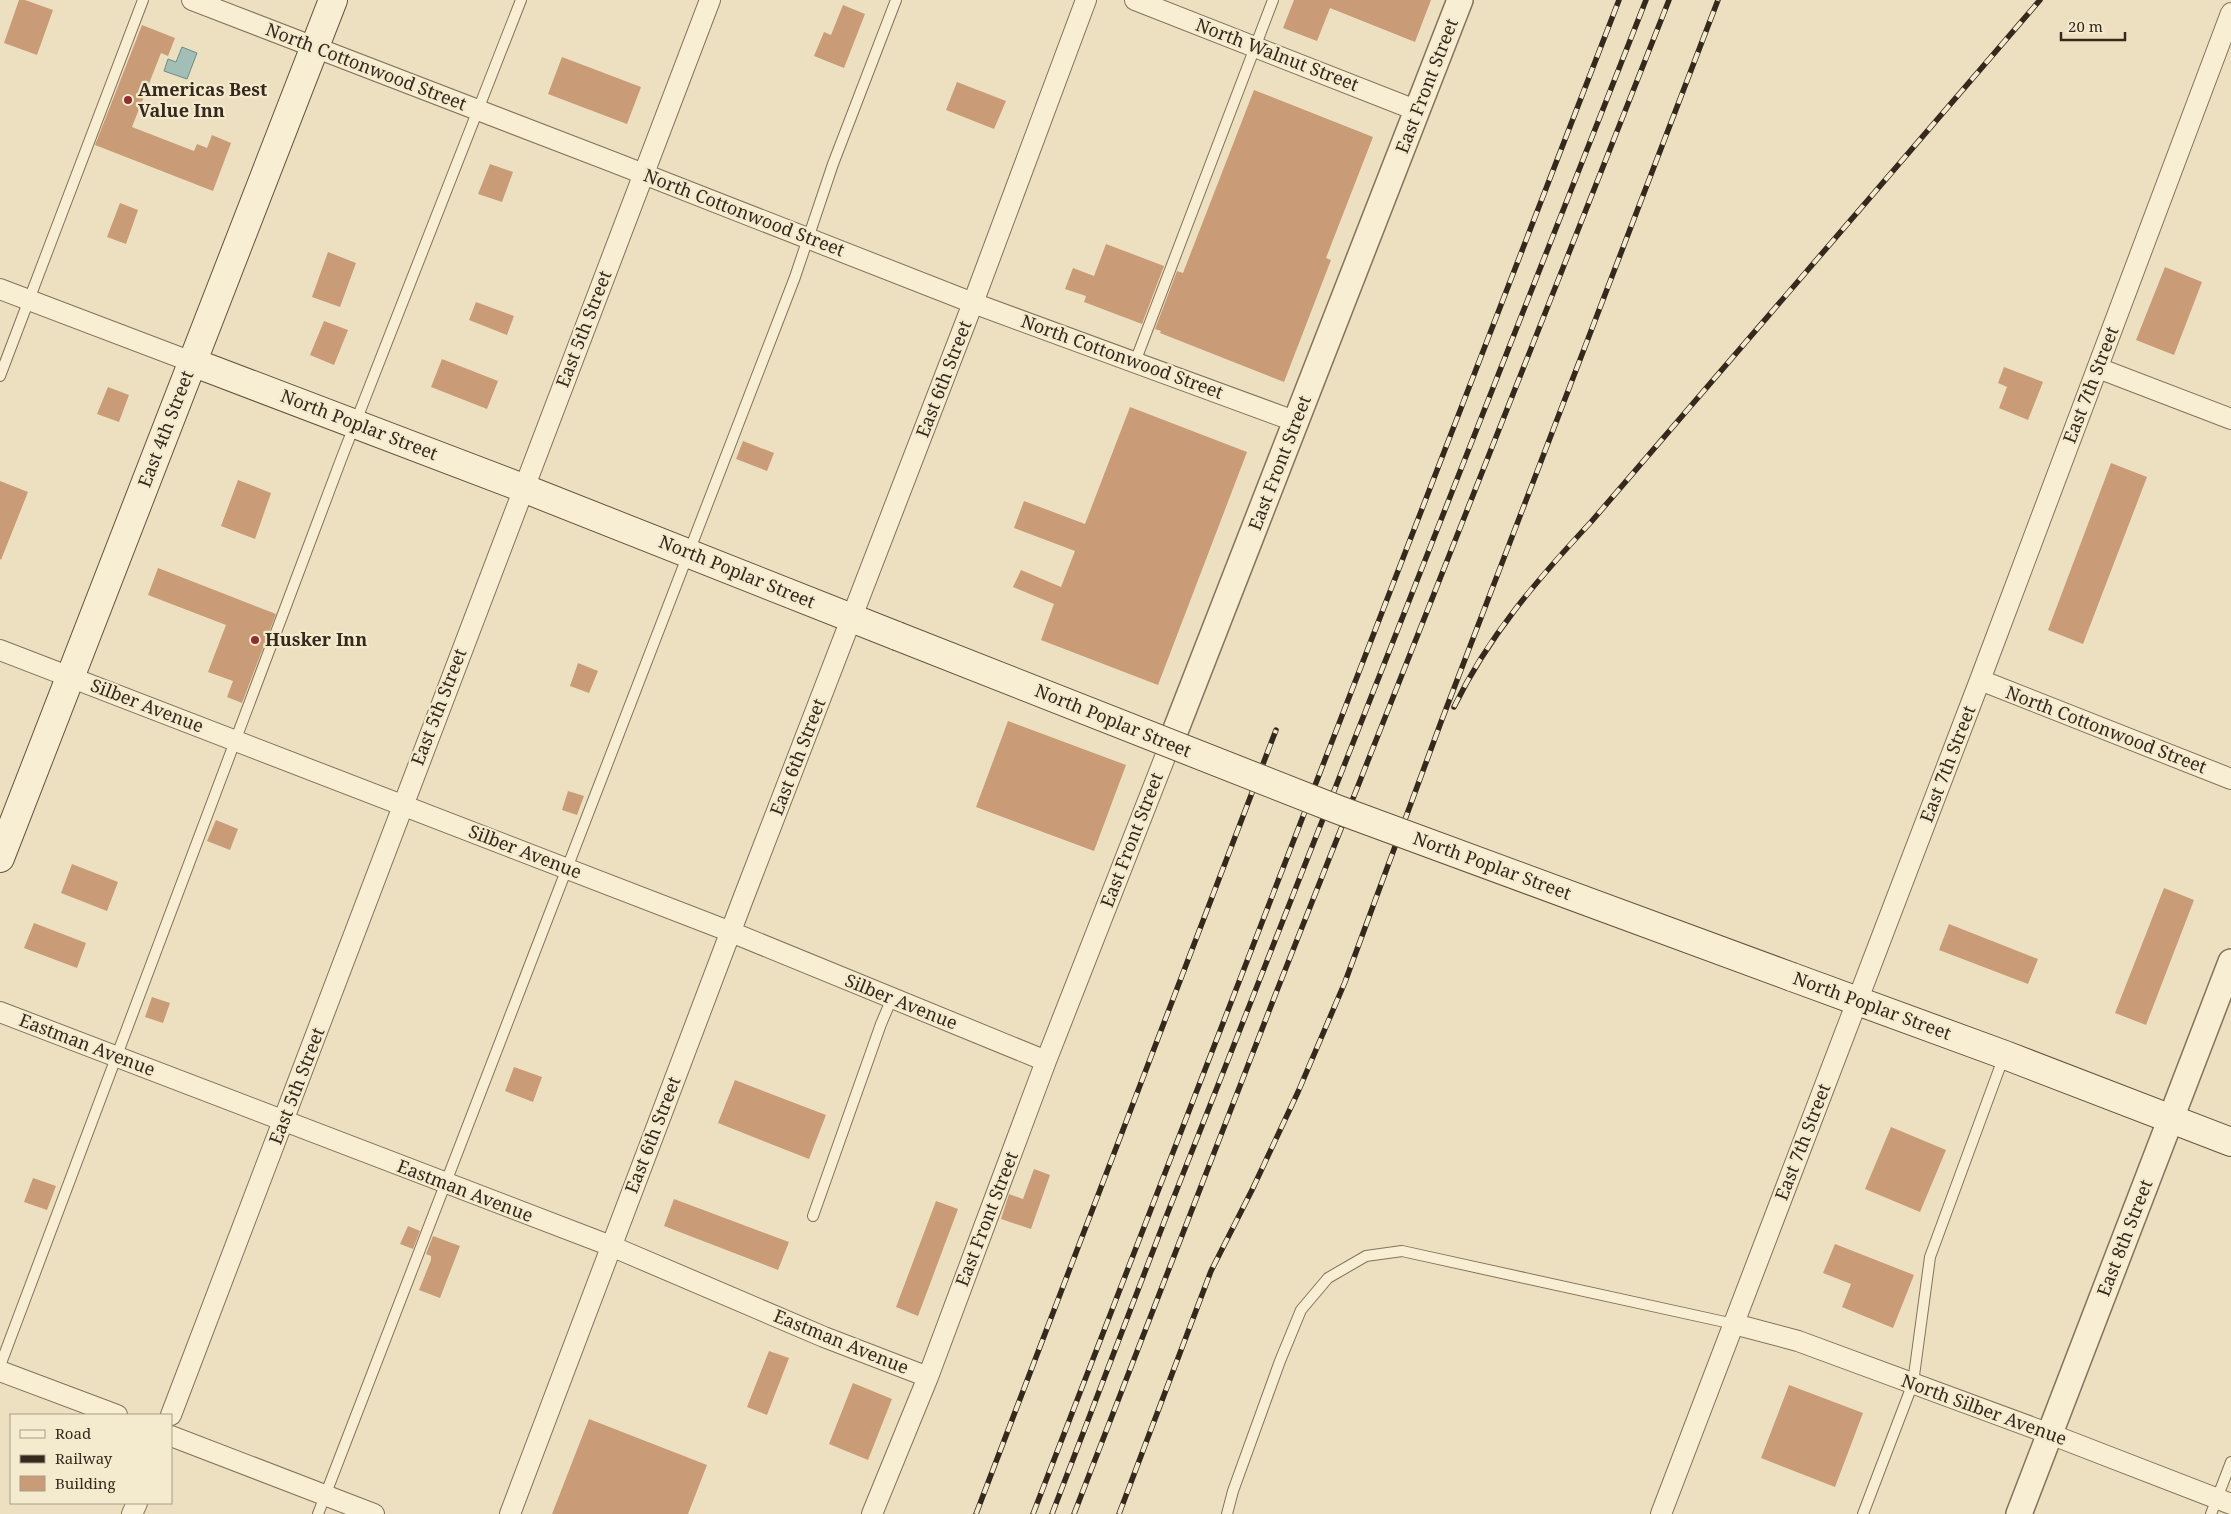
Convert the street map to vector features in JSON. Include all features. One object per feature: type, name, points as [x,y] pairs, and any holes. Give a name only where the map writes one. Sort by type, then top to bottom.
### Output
[{"type":"main road","name":"East 4th Street","points":[[0,858],[333,0]]},
{"type":"main road","name":"North Poplar Street","points":[[192,362],[688,552],[1339,810],[2005,1055],[2231,1142]]},
{"type":"street","name":"North Cottonwood Street","points":[[192,0],[973,303],[1297,422]]},
{"type":"street","name":"East 5th Street","points":[[170,1414],[284,1121],[402,805],[710,0]]},
{"type":"street","name":"East 6th Street","points":[[510,1514],[730,932],[973,303],[1086,0]]},
{"type":"street","name":"North Walnut Street","points":[[1135,0],[1418,111]]},
{"type":"street","name":"East Front Street","points":[[872,1514],[928,1378],[1046,1061],[1297,422],[1460,0]]},
{"type":"street","name":"East 7th Street","points":[[1661,1514],[2098,368],[2224,55],[2231,13]]},
{"type":"street","name":"North Poplar Street","points":[[0,289],[192,362]]},
{"type":"street","points":[[2098,368],[2231,419]]},
{"type":"street","name":"Silber Avenue","points":[[0,650],[730,932],[1046,1061]]},
{"type":"street","name":"North Cottonwood Street","points":[[1980,680],[2231,779]]},
{"type":"street","name":"East 8th Street","points":[[2019,1514],[2231,962]]},
{"type":"street","name":"Eastman Avenue","points":[[0,1012],[611,1246],[824,1337],[928,1378]]},
{"type":"street","name":"North Silber Avenue","points":[[1734,1324],[1798,1341],[2050,1434],[2220,1505]]},
{"type":"street","points":[[0,1371],[114,1414]]},
{"type":"street","points":[[172,1436],[374,1514]]},
{"type":"lane","points":[[0,376],[143,0]]},
{"type":"lane","points":[[0,1366],[234,740],[355,423],[521,0]]},
{"type":"lane","points":[[318,1514],[795,277],[833,164],[896,0]]},
{"type":"lane","points":[[1135,362],[1274,0]]},
{"type":"lane","points":[[813,1216],[892,998]]},
{"type":"lane","points":[[1863,1514],[1913,1383],[1930,1257],[2005,1055]]},
{"type":"lane","points":[[1227,1514],[1233,1491],[1280,1361],[1301,1310],[1328,1278],[1366,1256],[1402,1252],[1677,1313],[1707,1316],[1734,1324]]},
{"type":"lane","points":[[2220,1505],[2231,1462]]},
{"type":"water","points":[[182,47],[197,53],[187,79],[164,71],[168,59],[176,62]]},
{"type":"building","points":[[19,0],[25,0],[53,10],[37,55],[4,43]]},
{"type":"building","points":[[1294,0],[1431,0],[1415,42],[1330,8],[1317,41],[1283,28]]},
{"type":"building","points":[[843,5],[865,14],[844,68],[814,56],[824,32],[831,35]]},
{"type":"building","name":"Americas Best Value Inn","points":[[142,25],[175,38],[168,56],[161,53],[132,127],[194,151],[197,144],[207,148],[212,135],[231,143],[213,191],[95,145]]},
{"type":"building","points":[[562,57],[641,87],[627,124],[548,94]]},
{"type":"building","points":[[957,82],[1006,101],[994,129],[946,110]]},
{"type":"building","points":[[1254,90],[1373,137],[1326,258],[1331,260],[1284,382],[1160,333],[1161,331],[1155,329],[1177,271],[1183,273]]},
{"type":"building","points":[[490,164],[513,172],[502,202],[478,194]]},
{"type":"building","points":[[120,203],[138,210],[126,244],[107,237]]},
{"type":"building","points":[[1106,244],[1164,266],[1142,324],[1084,302],[1086,296],[1065,289],[1073,268],[1094,276]]},
{"type":"building","points":[[328,252],[356,263],[340,307],[312,297]]},
{"type":"building","points":[[2165,267],[2202,282],[2174,355],[2136,340]]},
{"type":"building","points":[[476,302],[514,316],[507,335],[469,320]]},
{"type":"building","points":[[324,321],[348,330],[334,365],[310,355]]},
{"type":"building","points":[[442,359],[498,381],[487,409],[431,387]]},
{"type":"building","points":[[2004,367],[2043,382],[2028,420],[1999,408],[2007,387],[1998,383]]},
{"type":"building","points":[[108,387],[129,395],[119,422],[97,414]]},
{"type":"building","points":[[1130,407],[1247,452],[1158,685],[1041,640],[1054,604],[1013,587],[1021,570],[1061,587],[1075,551],[1014,528],[1024,501],[1085,524]]},
{"type":"building","points":[[743,441],[774,453],[767,471],[736,459]]},
{"type":"building","points":[[2111,463],[2147,477],[2083,644],[2048,630]]},
{"type":"building","points":[[238,480],[271,493],[255,539],[221,526]]},
{"type":"building","points":[[0,481],[28,492],[1,560],[0,559]]},
{"type":"building","name":"Husker Inn","points":[[158,568],[276,614],[242,703],[227,697],[233,681],[208,672],[226,625],[148,595]]},
{"type":"building","points":[[578,663],[598,671],[589,693],[570,686]]},
{"type":"building","points":[[1008,721],[1126,765],[1094,851],[976,807]]},
{"type":"building","points":[[568,791],[584,796],[577,815],[562,810]]},
{"type":"building","points":[[216,820],[238,829],[230,850],[207,841]]},
{"type":"building","points":[[72,864],[118,882],[107,911],[61,893]]},
{"type":"building","points":[[2164,888],[2194,900],[2146,1025],[2115,1013]]},
{"type":"building","points":[[34,923],[86,943],[77,968],[24,948]]},
{"type":"building","points":[[1949,924],[2038,959],[2028,984],[1939,950]]},
{"type":"building","points":[[152,997],[170,1003],[163,1023],[145,1017]]},
{"type":"building","points":[[514,1067],[542,1077],[533,1102],[505,1091]]},
{"type":"building","points":[[735,1080],[826,1115],[809,1159],[718,1123]]},
{"type":"building","points":[[1891,1127],[1946,1150],[1920,1212],[1865,1189]]},
{"type":"building","points":[[1034,1169],[1050,1175],[1031,1229],[1001,1219],[1009,1194],[1023,1199]]},
{"type":"building","points":[[33,1178],[56,1186],[47,1210],[24,1202]]},
{"type":"building","points":[[674,1199],[789,1242],[778,1270],[664,1226]]},
{"type":"building","points":[[936,1201],[958,1209],[918,1316],[896,1307]]},
{"type":"building","points":[[408,1226],[420,1231],[413,1249],[400,1244]]},
{"type":"building","points":[[433,1236],[460,1246],[440,1298],[419,1290],[431,1260],[431,1256],[426,1254]]},
{"type":"building","points":[[1835,1244],[1914,1275],[1893,1328],[1842,1307],[1851,1284],[1823,1273]]},
{"type":"building","points":[[769,1351],[789,1358],[767,1415],[747,1407]]},
{"type":"building","points":[[853,1383],[892,1399],[868,1460],[829,1444]]},
{"type":"building","points":[[1789,1385],[1863,1413],[1835,1487],[1761,1458]]},
{"type":"building","points":[[589,1419],[707,1465],[688,1514],[552,1514]]},
{"type":"railway","points":[[1033,1514],[1619,0]]},
{"type":"railway","points":[[1052,1514],[1166,1217],[1646,0]]},
{"type":"railway","points":[[1074,1514],[1276,993],[1669,0]]},
{"type":"railway","points":[[1119,1514],[1211,1271],[1298,1092],[1345,982],[1441,722],[1718,0]]},
{"type":"railway","points":[[1454,707],[1498,632],[1533,587],[2040,0]]},
{"type":"railway","points":[[976,1514],[1276,730]]},
{"type":"place","name":"Americas Best Value Inn","points":[[128,100]]},
{"type":"place","name":"Husker Inn","points":[[255,640]]}]
